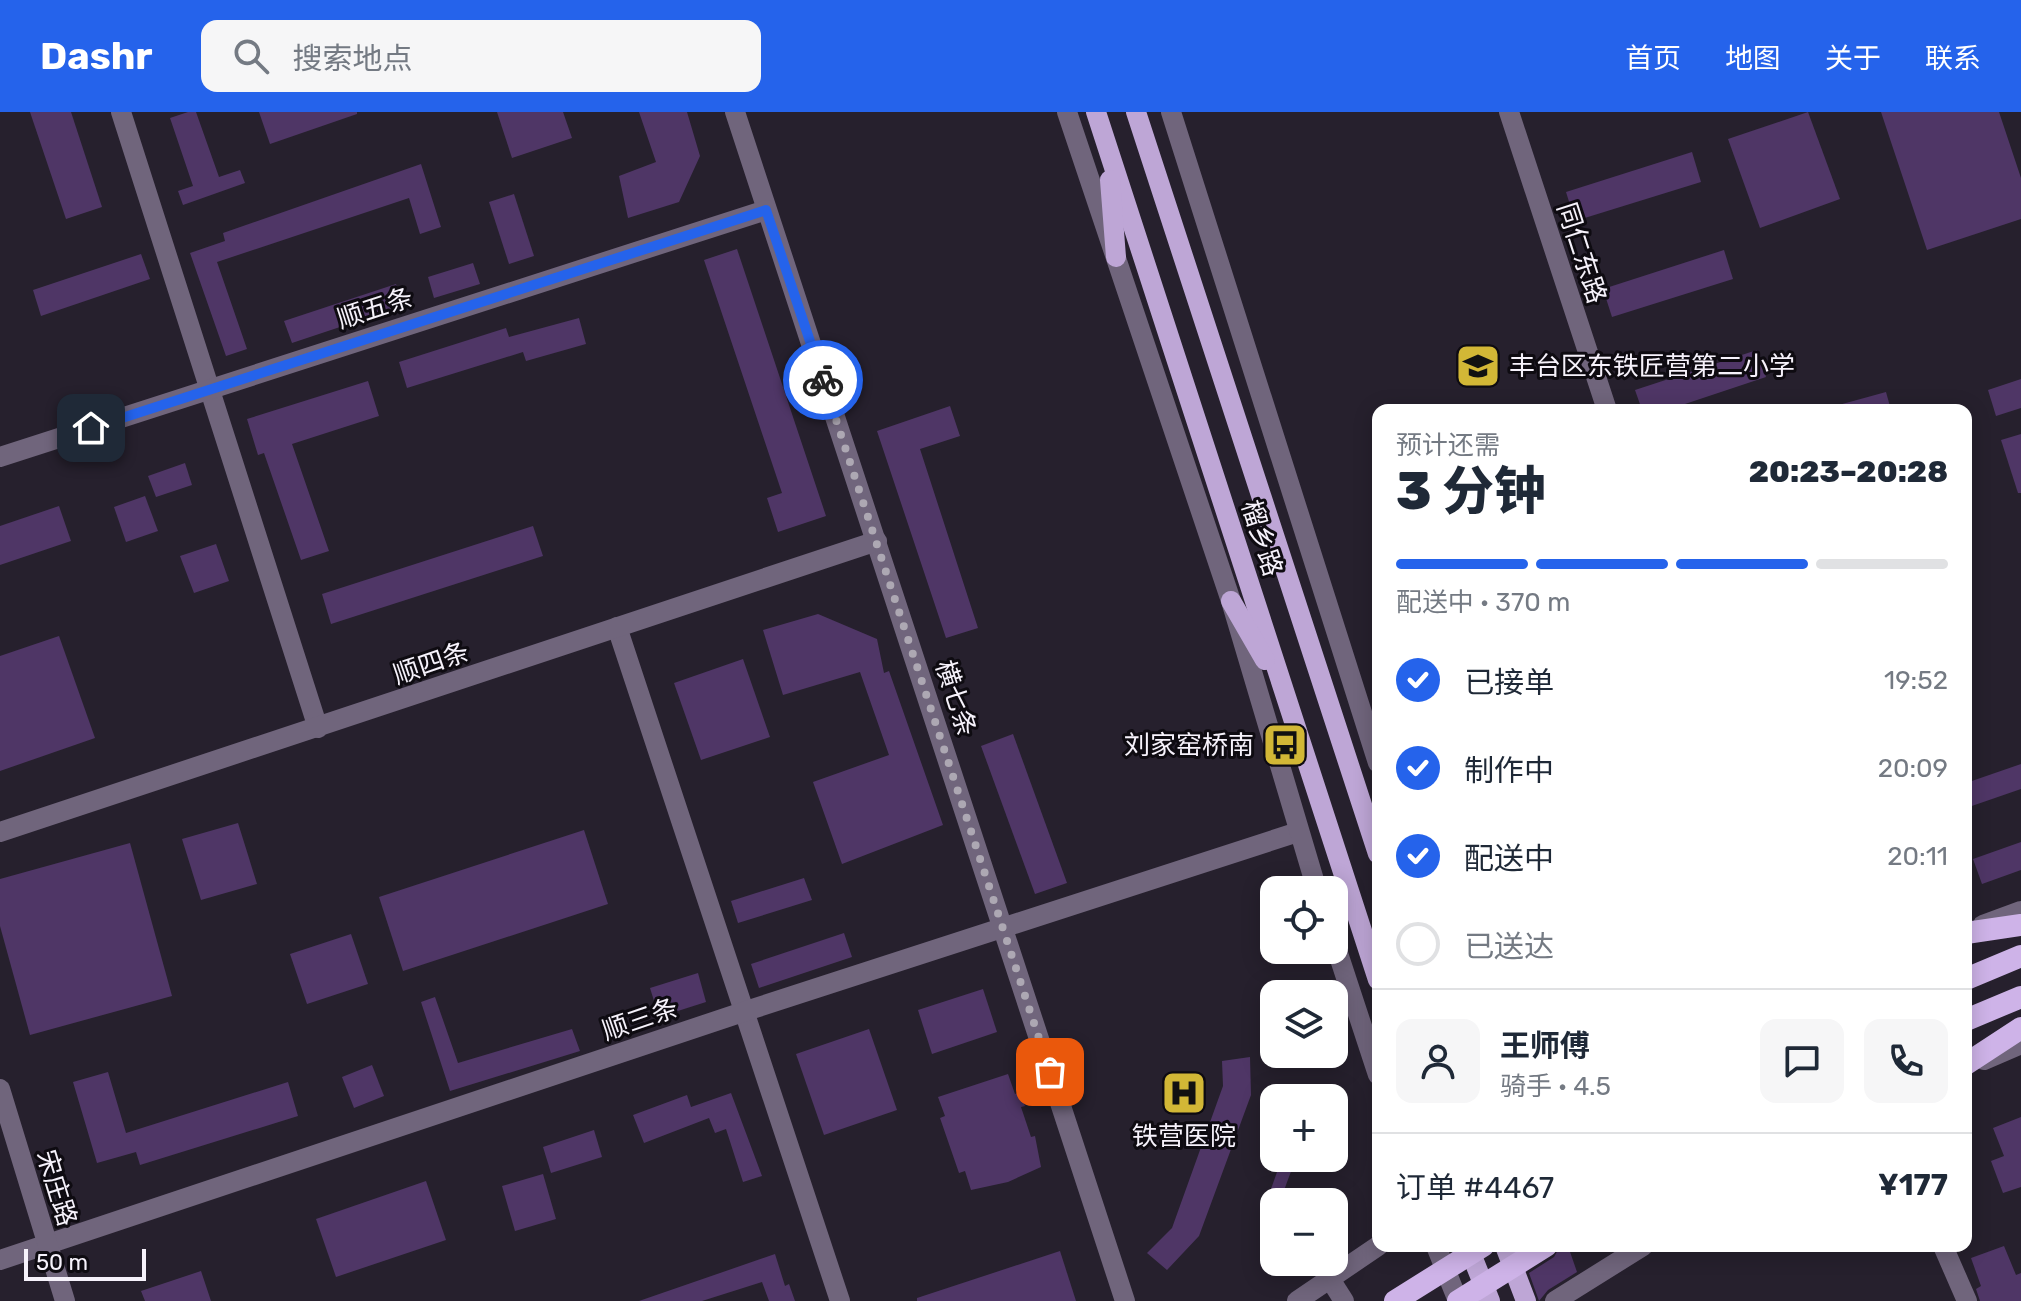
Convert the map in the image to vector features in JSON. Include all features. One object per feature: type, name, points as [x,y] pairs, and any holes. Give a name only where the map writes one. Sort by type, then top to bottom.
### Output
[{"type":"highway","points":[[1972,931],[2021,925]]},
{"type":"highway","points":[[1972,976],[2021,956]]},
{"type":"highway","points":[[1972,1017],[2021,997]]},
{"type":"highway","points":[[1972,1062],[2021,1028]]},
{"type":"highway","points":[[1395,1301],[1473,1252]]},
{"type":"highway","points":[[1458,1301],[1536,1252]]},
{"type":"main road","name":"榴乡路","points":[[1096,112],[1372,962]]},
{"type":"main road","name":"榴乡路","points":[[1136,112],[1372,836]]},
{"type":"main road","points":[[1108,148],[1116,257]]},
{"type":"main road","points":[[1231,601],[1287,700]]},
{"type":"main road","points":[[1470,1252],[1490,1301]]},
{"type":"main road","points":[[1507,1252],[1526,1301]]},
{"type":"street","points":[[121,112],[212,388],[318,728]]},
{"type":"street","name":"横七条","points":[[735,112],[1125,1301]]},
{"type":"street","name":"榴乡路","points":[[1067,112],[1231,601],[1312,876]]},
{"type":"street","name":"榴乡路","points":[[1171,112],[1372,744]]},
{"type":"street","name":"同仁东路","points":[[1509,112],[1605,404]]},
{"type":"street","name":"顺五条","points":[[0,457],[766,210]]},
{"type":"street","name":"顺四条","points":[[0,832],[877,541]]},
{"type":"street","points":[[617,627],[840,1301]]},
{"type":"street","name":"顺三条","points":[[0,1260],[746,1011],[1298,832]]},
{"type":"street","points":[[1972,930],[2021,911]]},
{"type":"street","points":[[1342,964],[1372,1057]]},
{"type":"street","points":[[1972,1064],[2021,1044]]},
{"type":"street","name":"宋庄路","points":[[0,1089],[65,1301]]},
{"type":"street","points":[[1297,1301],[1372,1250]]},
{"type":"street","points":[[1438,1252],[1458,1301]]},
{"type":"street","points":[[1558,1300],[1634,1252]]},
{"type":"street","points":[[1946,1252],[1967,1301]]},
{"type":"street","points":[[1330,1279],[1344,1301]]},
{"type":"building","points":[[30,112],[71,112],[102,207],[66,219]]},
{"type":"building","points":[[196,112],[219,177],[240,170],[245,183],[183,205],[178,191],[193,186],[170,118]]},
{"type":"building","points":[[259,112],[357,112],[357,114],[270,144]]},
{"type":"building","points":[[497,112],[563,112],[572,138],[512,158]]},
{"type":"building","points":[[639,112],[687,112],[700,156],[679,202],[628,218],[619,176],[656,162]]},
{"type":"building","points":[[1808,112],[1840,199],[1760,228],[1728,139]]},
{"type":"building","points":[[1881,112],[1999,112],[2021,178],[2021,219],[1927,250]]},
{"type":"building","points":[[1692,152],[1701,182],[1575,221],[1566,192]]},
{"type":"building","points":[[421,164],[441,227],[420,234],[409,198],[217,262],[247,349],[226,356],[190,253],[225,241],[223,233]]},
{"type":"building","points":[[514,194],[534,256],[509,264],[489,202]]},
{"type":"building","points":[[737,249],[826,516],[778,532],[767,498],[782,493],[704,260]]},
{"type":"building","points":[[1724,250],[1733,279],[1612,317],[1603,289]]},
{"type":"building","points":[[141,254],[150,279],[41,316],[33,290]]},
{"type":"building","points":[[473,263],[480,284],[434,298],[428,277]]},
{"type":"building","points":[[396,284],[403,306],[292,343],[284,321]]},
{"type":"building","points":[[579,318],[586,344],[526,361],[523,352],[407,388],[399,362],[506,328],[509,337]]},
{"type":"building","points":[[1757,350],[1766,377],[1685,404],[1640,404],[1635,390]]},
{"type":"building","points":[[2021,379],[2021,408],[1996,416],[1988,390]]},
{"type":"building","points":[[368,381],[379,416],[292,444],[329,551],[301,560],[264,453],[258,455],[247,419]]},
{"type":"building","points":[[1886,392],[1889,404],[1842,404]]},
{"type":"building","points":[[950,406],[960,436],[920,449],[978,628],[946,638],[877,431]]},
{"type":"building","points":[[2021,434],[2021,493],[2018,493],[2001,440]]},
{"type":"building","points":[[185,463],[192,485],[156,497],[148,476]]},
{"type":"building","points":[[145,496],[158,531],[126,542],[114,507]]},
{"type":"building","points":[[59,506],[71,541],[0,565],[0,526]]},
{"type":"building","points":[[533,526],[543,556],[331,624],[322,594]]},
{"type":"building","points":[[216,544],[229,581],[194,593],[180,556]]},
{"type":"building","points":[[818,614],[877,639],[884,673],[889,671],[943,825],[842,864],[813,782],[889,755],[860,672],[783,695],[763,630]]},
{"type":"building","points":[[59,636],[95,738],[0,771],[0,656]]},
{"type":"building","points":[[743,659],[770,737],[701,760],[674,683]]},
{"type":"building","points":[[1013,734],[1067,883],[1035,894],[981,746]]},
{"type":"building","points":[[2021,764],[2021,789],[1972,806],[1972,781]]},
{"type":"building","points":[[238,823],[257,884],[201,900],[182,839]]},
{"type":"building","points":[[584,830],[608,904],[403,971],[379,897]]},
{"type":"building","points":[[2021,842],[2021,870],[1982,884],[1973,859]]},
{"type":"building","points":[[130,843],[172,996],[30,1035],[0,926],[0,879]]},
{"type":"building","points":[[804,878],[812,900],[738,923],[731,901]]},
{"type":"building","points":[[844,933],[852,957],[759,988],[751,964]]},
{"type":"building","points":[[351,934],[368,984],[307,1004],[290,954]]},
{"type":"building","points":[[698,973],[706,1002],[659,1017],[650,988]]},
{"type":"building","points":[[983,989],[997,1032],[932,1054],[918,1010]]},
{"type":"building","points":[[435,997],[458,1063],[572,1029],[580,1051],[450,1091],[421,1002]]},
{"type":"building","points":[[869,1029],[897,1110],[824,1135],[796,1054]]},
{"type":"building","points":[[1250,1057],[1251,1095],[1199,1236],[1167,1270],[1147,1253],[1172,1228],[1223,1086],[1222,1061]]},
{"type":"building","points":[[372,1065],[384,1096],[354,1108],[342,1077]]},
{"type":"building","points":[[108,1072],[126,1133],[288,1082],[298,1116],[140,1165],[136,1152],[97,1163],[73,1082]]},
{"type":"building","points":[[1008,1074],[1015,1094],[1020,1092],[1025,1106],[1021,1107],[1031,1137],[1035,1136],[1041,1167],[1008,1182],[971,1190],[965,1171],[959,1173],[940,1118],[945,1116],[938,1097]]},
{"type":"building","points":[[731,1093],[762,1176],[743,1182],[726,1129],[715,1133],[709,1118],[644,1143],[633,1115],[687,1095],[691,1107]]},
{"type":"building","points":[[2021,1117],[2021,1187],[2003,1193],[1991,1161],[2004,1156],[1993,1128]]},
{"type":"building","points":[[594,1130],[602,1157],[551,1173],[543,1147]]},
{"type":"building","points":[[1277,1172],[1291,1172],[1285,1188],[1271,1188]]},
{"type":"building","points":[[543,1174],[556,1219],[515,1231],[502,1186]]},
{"type":"building","points":[[426,1181],[446,1240],[336,1277],[316,1219]]},
{"type":"building","points":[[2004,1246],[2016,1275],[2021,1273],[2021,1301],[1980,1301],[1976,1289],[1981,1286],[1971,1258]]},
{"type":"building","points":[[1060,1251],[1076,1301],[917,1301],[917,1298]]},
{"type":"building","points":[[1557,1252],[1570,1252],[1577,1272],[1548,1290],[1539,1301],[1529,1273]]},
{"type":"building","points":[[775,1254],[785,1286],[789,1284],[795,1301],[769,1301],[762,1282],[702,1301],[639,1301]]},
{"type":"building","points":[[201,1271],[211,1301],[145,1301],[141,1291]]},
{"type":"way so far","points":[[823,380],[1050,1072]]},
{"type":"place","name":"丰台区东铁匠营第二小学","points":[[1478,366]]},
{"type":"place","name":"刘家窑桥南","points":[[1285,745]]},
{"type":"place","name":"铁营医院","points":[[1184,1093]]},
{"type":"route","points":[[91,428],[766,210],[823,380]]}]
